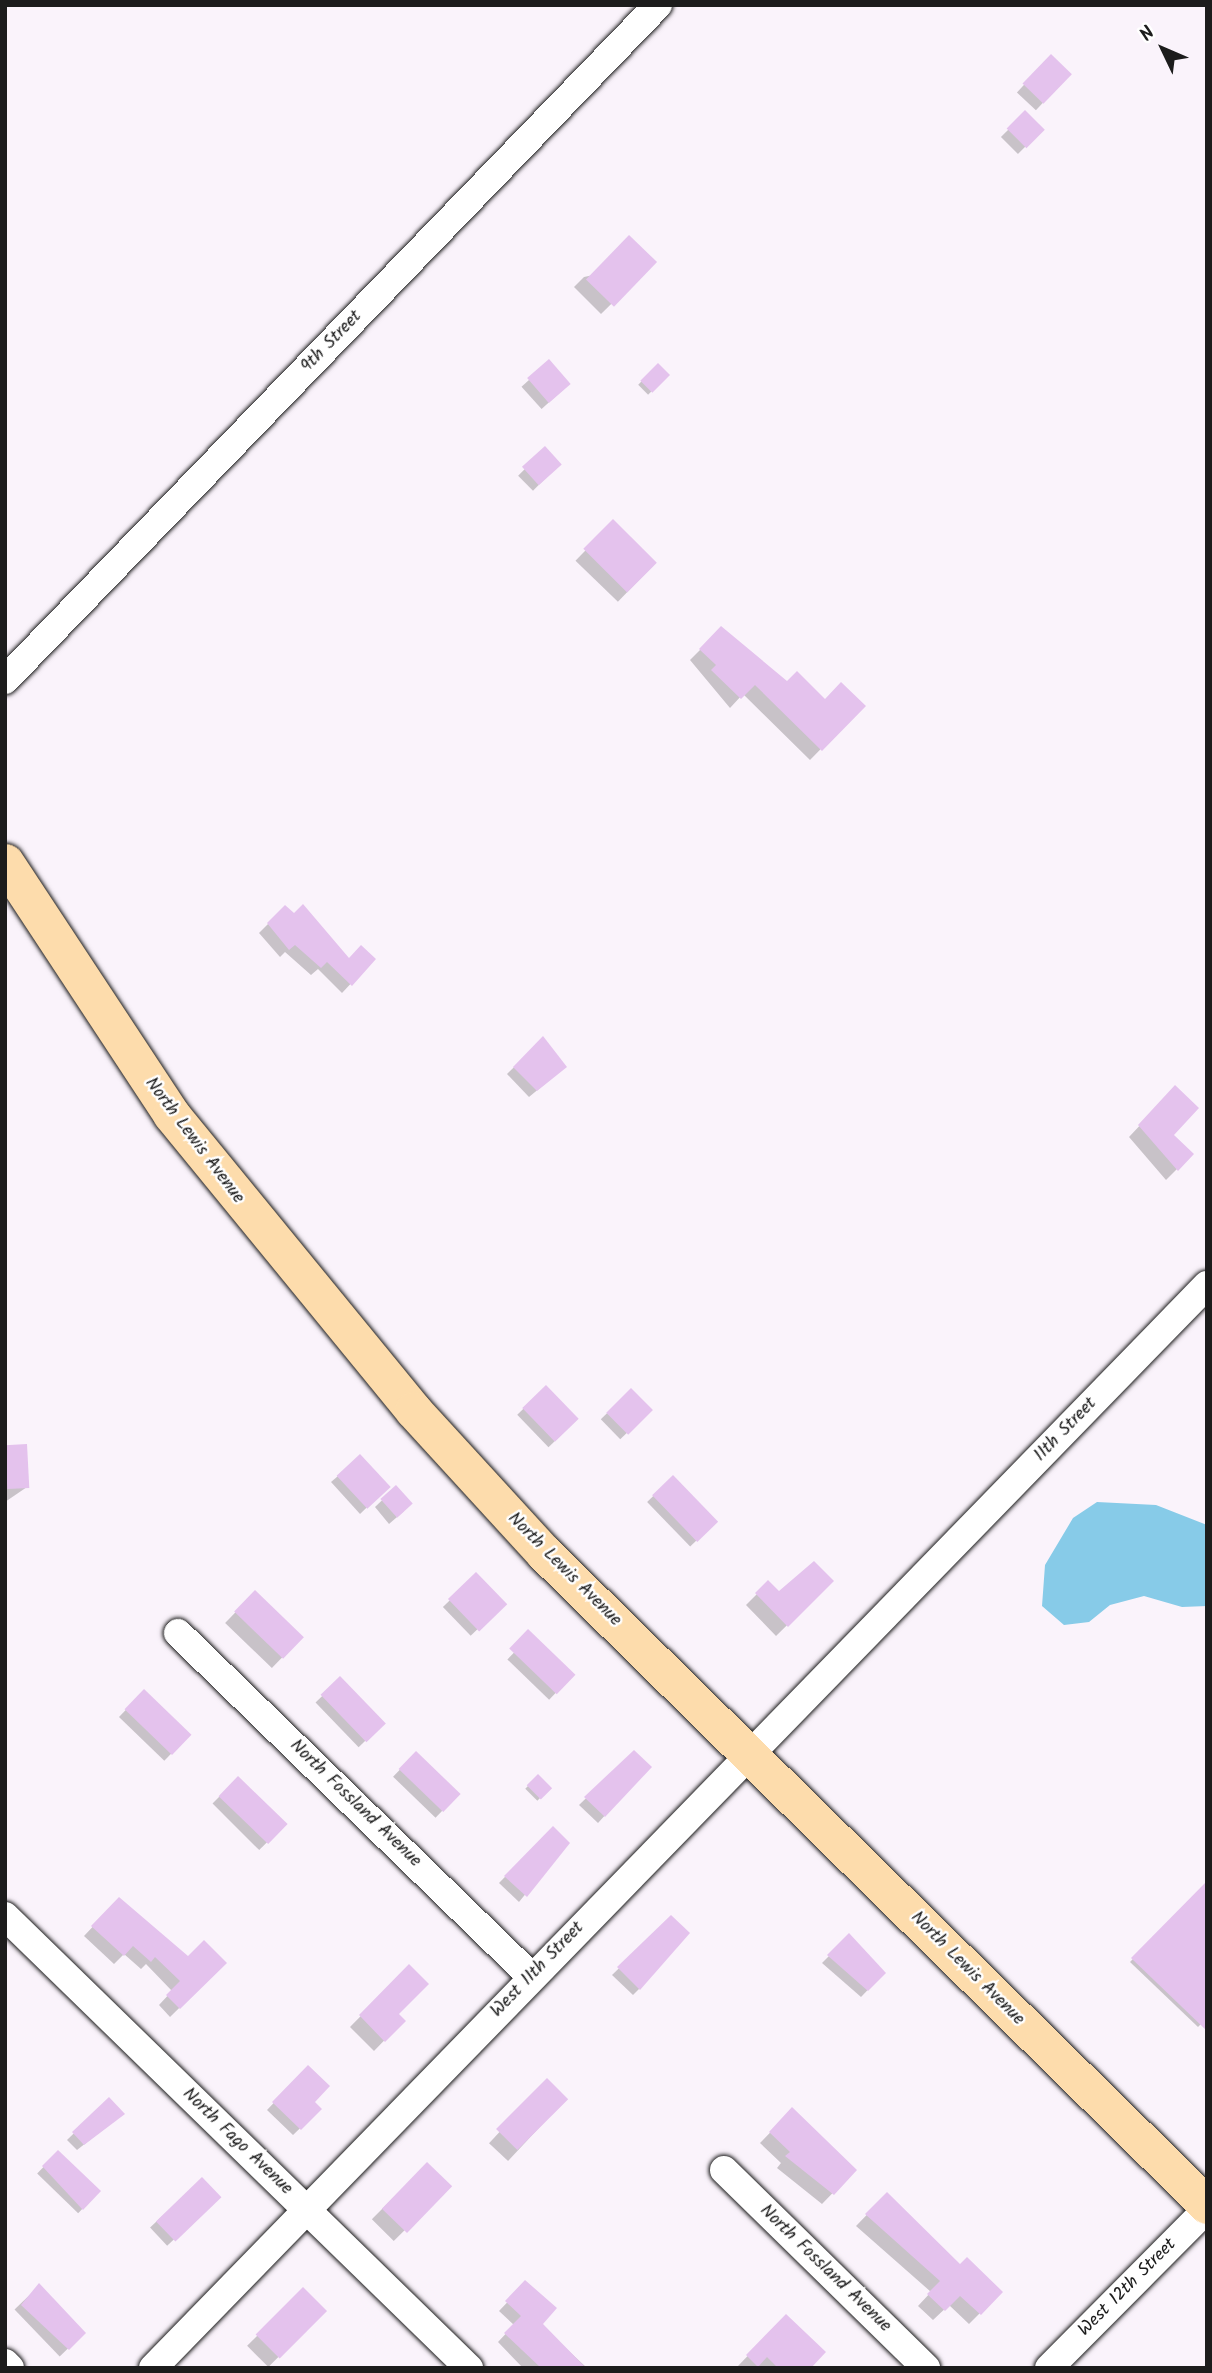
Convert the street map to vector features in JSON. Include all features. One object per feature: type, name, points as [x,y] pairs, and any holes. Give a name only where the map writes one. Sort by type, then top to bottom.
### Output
[{"type":"main road","name":"North Lewis Avenue","points":[[5,862],[171,1114],[296,1273],[544,1553],[752,1753],[1207,2207]]},
{"type":"street","name":"9th Street","points":[[5,680],[658,5]]},
{"type":"street","name":"11th Street","points":[[926,1574],[1207,1285]]},
{"type":"street","name":"West 11th Street","points":[[153,2368],[531,1976],[926,1574]]},
{"type":"street","name":"North Fossland Avenue","points":[[178,1633],[531,1976]]},
{"type":"street","name":"North Fago Avenue","points":[[5,1916],[469,2368]]},
{"type":"street","name":"North Fossland Avenue","points":[[724,2170],[926,2368]]},
{"type":"street","name":"West 12th Street","points":[[1049,2368],[1207,2207]]},
{"type":"street","points":[[5,2363],[10,2368]]},
{"type":"water","points":[[1097,1502],[1156,1505],[1207,1525],[1207,1606],[1182,1607],[1144,1596],[1110,1605],[1089,1622],[1064,1625],[1042,1606],[1045,1565],[1073,1518]]},
{"type":"building","points":[[1051,54],[1072,74],[1043,104],[1023,83]]},
{"type":"building","points":[[1025,110],[1045,130],[1026,148],[1007,128]]},
{"type":"building","points":[[629,235],[657,262],[614,307],[586,280]]},
{"type":"building","points":[[549,359],[571,384],[549,403],[527,378]]},
{"type":"building","points":[[658,363],[670,375],[652,393],[640,381]]},
{"type":"building","points":[[545,446],[562,465],[539,485],[522,467]]},
{"type":"building","points":[[613,519],[657,563],[627,593],[583,549]]},
{"type":"building","points":[[721,626],[787,681],[797,671],[825,699],[841,682],[866,706],[822,751],[755,685],[741,699],[711,670],[716,665],[699,649]]},
{"type":"building","points":[[303,904],[349,958],[361,945],[376,959],[352,986],[327,962],[321,968],[295,945],[289,950],[267,923],[285,905],[294,913]]},
{"type":"building","points":[[543,1036],[567,1067],[537,1091],[513,1067]]},
{"type":"building","points":[[1175,1085],[1199,1108],[1174,1135],[1194,1154],[1178,1171],[1138,1125]]},
{"type":"building","points":[[546,1385],[579,1419],[555,1442],[522,1408]]},
{"type":"building","points":[[631,1388],[653,1410],[628,1435],[606,1413]]},
{"type":"building","points":[[27,1444],[29,1488],[7,1489],[5,1445]]},
{"type":"building","points":[[360,1454],[391,1487],[367,1509],[337,1476]]},
{"type":"building","points":[[673,1475],[718,1522],[697,1542],[652,1495]]},
{"type":"building","points":[[396,1485],[413,1504],[397,1518],[380,1499]]},
{"type":"building","points":[[814,1561],[834,1581],[788,1627],[755,1593],[768,1580],[779,1591]]},
{"type":"building","points":[[476,1572],[507,1604],[479,1631],[448,1599]]},
{"type":"building","points":[[255,1590],[304,1637],[283,1659],[234,1612]]},
{"type":"building","points":[[528,1629],[575,1675],[557,1694],[509,1648]]},
{"type":"building","points":[[340,1676],[386,1723],[366,1742],[321,1695]]},
{"type":"building","points":[[144,1689],[191,1735],[172,1755],[125,1709]]},
{"type":"building","points":[[634,1750],[652,1767],[605,1817],[584,1797]]},
{"type":"building","points":[[416,1751],[461,1794],[443,1812],[399,1769]]},
{"type":"building","points":[[538,1774],[552,1788],[541,1799],[527,1785]]},
{"type":"building","points":[[238,1776],[288,1824],[268,1844],[219,1796]]},
{"type":"building","points":[[553,1826],[570,1843],[527,1897],[504,1876]]},
{"type":"building","points":[[1207,1881],[1207,2031],[1131,1958]]},
{"type":"building","points":[[119,1897],[188,1956],[204,1940],[227,1963],[180,2009],[166,1995],[180,1981],[155,1957],[151,1962],[133,1946],[124,1956],[91,1926]]},
{"type":"building","points":[[671,1915],[690,1933],[640,1990],[617,1967]]},
{"type":"building","points":[[849,1933],[886,1973],[868,1991],[827,1955]]},
{"type":"building","points":[[409,1964],[429,1984],[399,2014],[406,2021],[385,2042],[359,2015]]},
{"type":"building","points":[[308,2065],[330,2086],[315,2102],[322,2109],[301,2130],[272,2102]]},
{"type":"building","points":[[547,2078],[568,2099],[517,2150],[496,2129]]},
{"type":"building","points":[[109,2097],[125,2114],[84,2145],[72,2132]]},
{"type":"building","points":[[792,2107],[857,2170],[834,2195],[785,2156],[790,2152],[769,2132]]},
{"type":"building","points":[[58,2150],[101,2191],[83,2210],[42,2166]]},
{"type":"building","points":[[427,2162],[452,2186],[407,2233],[382,2209]]},
{"type":"building","points":[[202,2177],[221,2197],[175,2242],[156,2221]]},
{"type":"building","points":[[887,2192],[960,2264],[967,2257],[1003,2292],[981,2315],[960,2296],[945,2311],[927,2294],[940,2281],[865,2214]]},
{"type":"building","points":[[525,2280],[557,2308],[543,2324],[586,2368],[541,2368],[504,2333],[521,2316],[505,2301]]},
{"type":"building","points":[[39,2283],[86,2333],[69,2350],[21,2305]]},
{"type":"building","points":[[303,2287],[327,2311],[280,2358],[256,2334]]},
{"type":"building","points":[[786,2314],[826,2352],[811,2368],[778,2368],[767,2357],[758,2367],[746,2355]]}]
